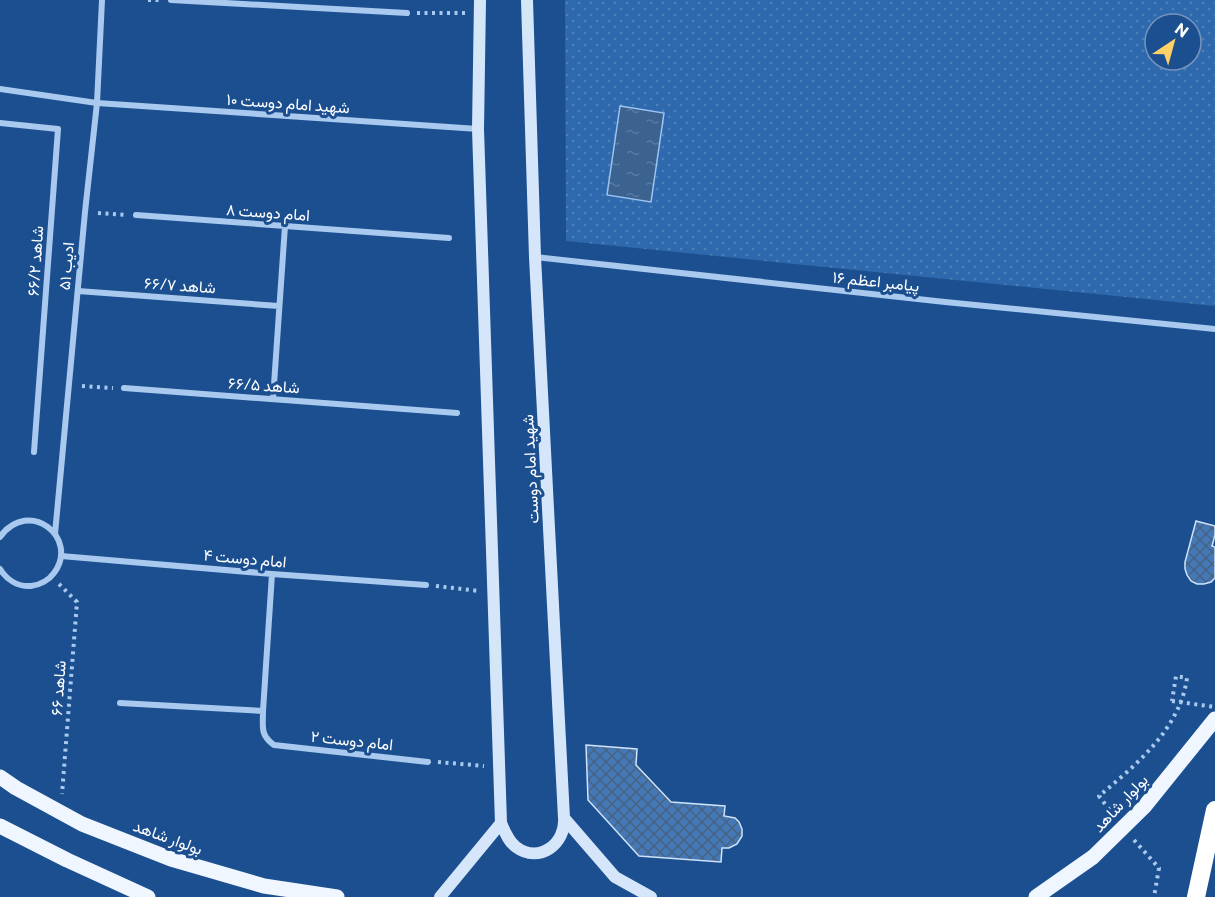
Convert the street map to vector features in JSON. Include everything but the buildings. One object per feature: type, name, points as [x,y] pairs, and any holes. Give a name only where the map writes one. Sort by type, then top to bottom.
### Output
[{"type":"highway","points":[[1196,897],[1215,810]]},
{"type":"main road","name":"شهید امام دوست","points":[[527,0],[535,257],[564,819]]},
{"type":"main road","points":[[479,6],[478,129],[501,823],[514,846],[525,852],[537,854],[549,850],[558,842],[563,831],[564,819]]},
{"type":"main road","name":"بولوار شاهد","points":[[1036,897],[1093,857],[1123,828],[1144,807],[1215,719]]},
{"type":"main road","name":"بولوار شاهد","points":[[0,777],[82,824],[171,859],[264,886],[337,897]]},
{"type":"main road","points":[[564,819],[615,877],[651,897]]},
{"type":"main road","points":[[440,897],[501,823]]},
{"type":"main road","points":[[0,826],[148,897]]},
{"type":"street","name":"ادیب ۵۱","points":[[55,534],[97,103],[102,0]]},
{"type":"street","points":[[171,0],[407,14]]},
{"type":"street","points":[[305,8],[306,0]]},
{"type":"street","points":[[0,89],[97,103]]},
{"type":"street","name":"شهید امام دوست ۱۰","points":[[97,103],[478,129]]},
{"type":"street","name":"شاهد ۶۶/۲","points":[[0,123],[58,129],[34,452]]},
{"type":"street","name":"امام دوست ۸","points":[[136,216],[449,238]]},
{"type":"street","points":[[273,399],[285,226]]},
{"type":"street","name":"پیامبر اعظم ۱۶","points":[[535,257],[1215,329]]},
{"type":"street","name":"شاهد ۶۶/۷","points":[[78,291],[279,306]]},
{"type":"street","name":"شاهد ۶۶/۵","points":[[124,388],[457,413]]},
{"type":"street","points":[[0,537],[15,523],[26,520],[37,521],[47,526],[55,534],[60,545],[61,556],[58,567],[51,576],[42,583],[31,586],[20,585],[9,580],[0,569]]},
{"type":"street","name":"امام دوست ۴","points":[[61,556],[426,585]]},
{"type":"street","points":[[120,703],[263,711],[272,574]]},
{"type":"street","name":"امام دوست ۲","points":[[263,711],[263,732],[267,740],[274,745],[428,762]]},
{"type":"path","points":[[407,14],[479,6]]},
{"type":"path","points":[[85,212],[136,216]]},
{"type":"path","points":[[69,385],[124,388]]},
{"type":"path","name":"شاهد ۶۶","points":[[51,576],[77,602],[61,812]]},
{"type":"path","points":[[426,585],[494,593]]},
{"type":"path","points":[[1154,897],[1159,868],[1123,828],[1099,796],[1128,772],[1168,728],[1185,694],[1187,678],[1176,676],[1172,701],[1215,707]]},
{"type":"path","points":[[428,762],[500,767]]},
{"type":"shaded area","points":[[565,0],[1215,0],[1215,306],[566,241]]},
{"type":"water","points":[[620,106],[664,113],[651,202],[607,195]]}]
